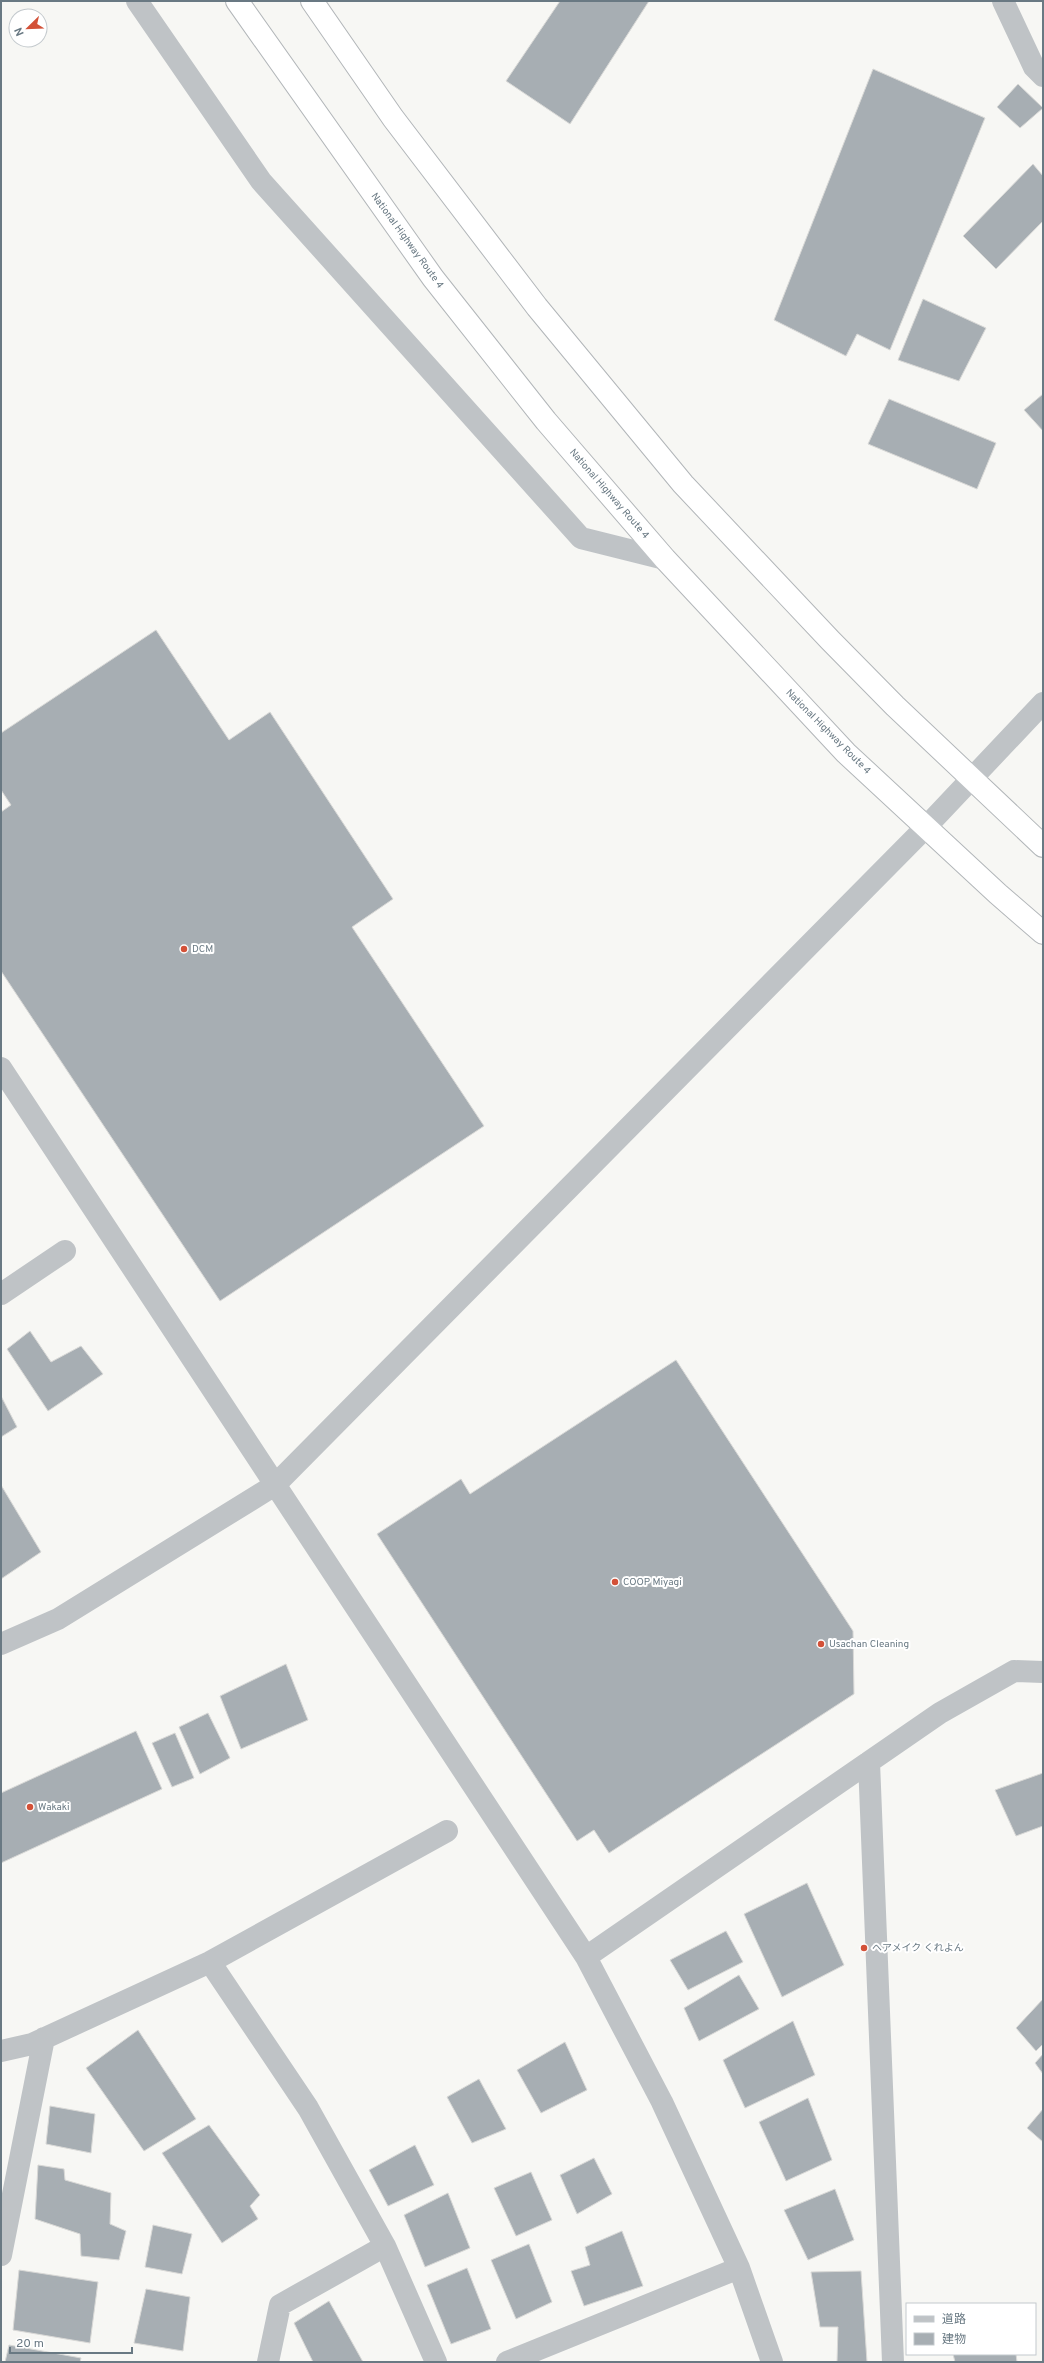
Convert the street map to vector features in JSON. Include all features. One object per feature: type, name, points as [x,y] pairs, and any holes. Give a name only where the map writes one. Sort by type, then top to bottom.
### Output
[{"type":"highway","name":"National Highway Route 4","points":[[237,1],[433,278],[546,421],[665,559],[841,747],[998,894],[1043,932]]},
{"type":"highway","points":[[312,1],[393,118],[537,306],[684,484],[830,640],[1043,846]]},
{"type":"street","points":[[138,1],[261,181],[581,538],[665,559]]},
{"type":"street","points":[[1003,1],[1040,68]]},
{"type":"street","points":[[1,1644],[58,1619],[275,1485],[926,827],[971,777],[1043,703]]},
{"type":"street","points":[[1,1068],[586,1957],[662,2102],[739,2268],[772,2362]]},
{"type":"street","points":[[1,1294],[65,1251]]},
{"type":"street","points":[[586,1957],[940,1713],[1014,1671],[1043,1672]]},
{"type":"street","points":[[869,1762],[893,2362]]},
{"type":"street","points":[[1,2051],[32,2044],[210,1962],[447,1831]]},
{"type":"street","points":[[210,1962],[308,2108],[385,2246],[436,2362]]},
{"type":"street","points":[[1,2255],[44,2038]]},
{"type":"street","points":[[268,2362],[280,2305],[385,2246]]},
{"type":"street","points":[[507,2362],[739,2268]]},
{"type":"building","points":[[560,1],[649,1],[570,124],[506,81]]},
{"type":"building","points":[[873,69],[985,118],[890,350],[857,334],[846,356],[774,320]]},
{"type":"building","points":[[1018,84],[1043,108],[1020,128],[997,107]]},
{"type":"building","points":[[1033,164],[1043,176],[1043,221],[996,269],[963,236]]},
{"type":"building","points":[[923,299],[986,328],[959,381],[898,360]]},
{"type":"building","points":[[1043,394],[1043,431],[1024,410]]},
{"type":"building","points":[[889,399],[996,443],[977,489],[868,444]]},
{"type":"building","name":"DCM","points":[[156,630],[229,740],[270,712],[393,899],[352,927],[484,1126],[220,1301],[1,971],[1,812],[11,805],[1,790],[1,733]]},
{"type":"building","points":[[30,1331],[51,1362],[81,1346],[103,1374],[48,1411],[7,1349]]},
{"type":"building","name":"COOP Miyagi","points":[[676,1360],[853,1631],[854,1694],[609,1853],[594,1830],[577,1841],[377,1534],[461,1479],[470,1494]]},
{"type":"building","points":[[1,1396],[17,1427],[1,1437]]},
{"type":"building","points":[[1,1485],[41,1552],[1,1579]]},
{"type":"building","points":[[286,1664],[308,1720],[241,1749],[220,1696]]},
{"type":"building","points":[[208,1713],[230,1758],[200,1774],[179,1727]]},
{"type":"building","points":[[136,1731],[162,1789],[1,1863],[1,1793]]},
{"type":"building","points":[[175,1733],[194,1778],[172,1787],[152,1743]]},
{"type":"building","points":[[1043,1773],[1043,1826],[1016,1836],[995,1790]]},
{"type":"building","points":[[807,1883],[844,1965],[782,1997],[744,1914]]},
{"type":"building","points":[[726,1931],[743,1962],[688,1990],[670,1960]]},
{"type":"building","points":[[739,1975],[759,2009],[699,2041],[684,2008]]},
{"type":"building","points":[[1043,1999],[1043,2044],[1036,2051],[1016,2028]]},
{"type":"building","points":[[793,2021],[815,2075],[745,2108],[723,2060]]},
{"type":"building","points":[[138,2030],[196,2119],[144,2151],[86,2068]]},
{"type":"building","points":[[565,2042],[587,2090],[541,2113],[517,2070]]},
{"type":"building","points":[[1043,2054],[1043,2074],[1035,2063]]},
{"type":"building","points":[[479,2079],[506,2129],[472,2143],[447,2097]]},
{"type":"building","points":[[808,2098],[832,2160],[786,2181],[759,2122]]},
{"type":"building","points":[[50,2106],[95,2114],[91,2153],[46,2144]]},
{"type":"building","points":[[1043,2109],[1043,2142],[1027,2128]]},
{"type":"building","points":[[209,2125],[260,2195],[250,2206],[258,2219],[222,2243],[162,2153]]},
{"type":"building","points":[[415,2145],[434,2185],[388,2206],[369,2170]]},
{"type":"building","points":[[594,2158],[612,2194],[577,2214],[560,2175]]},
{"type":"building","points":[[38,2165],[64,2169],[65,2180],[111,2193],[110,2224],[126,2231],[119,2260],[81,2256],[80,2234],[35,2219]]},
{"type":"building","points":[[531,2172],[552,2220],[516,2236],[494,2188]]},
{"type":"building","points":[[835,2189],[854,2240],[808,2260],[784,2210]]},
{"type":"building","points":[[448,2193],[470,2248],[425,2267],[404,2215]]},
{"type":"building","points":[[153,2225],[192,2234],[182,2274],[145,2267]]},
{"type":"building","points":[[622,2231],[643,2286],[584,2306],[571,2271],[590,2265],[585,2247]]},
{"type":"building","points":[[529,2244],[552,2302],[516,2319],[491,2260]]},
{"type":"building","points":[[467,2268],[491,2329],[451,2344],[427,2285]]},
{"type":"building","points":[[19,2270],[98,2282],[90,2343],[13,2330]]},
{"type":"building","points":[[861,2271],[867,2362],[837,2362],[838,2327],[820,2327],[811,2272]]},
{"type":"building","points":[[146,2289],[190,2297],[183,2351],[134,2343]]},
{"type":"building","points":[[329,2301],[363,2362],[313,2362],[294,2323]]},
{"type":"building","points":[[9,2345],[81,2358],[80,2362],[5,2362]]},
{"type":"building","points":[[953,2355],[1016,2355],[1017,2362],[955,2362]]},
{"type":"place","name":"DCM","points":[[184,949]]},
{"type":"place","name":"COOP Miyagi","points":[[615,1582]]},
{"type":"place","name":"Usachan Cleaning","points":[[821,1644]]},
{"type":"place","name":"Wakaki","points":[[30,1807]]},
{"type":"place","name":"ヘアメイク くれよん","points":[[864,1948]]}]
